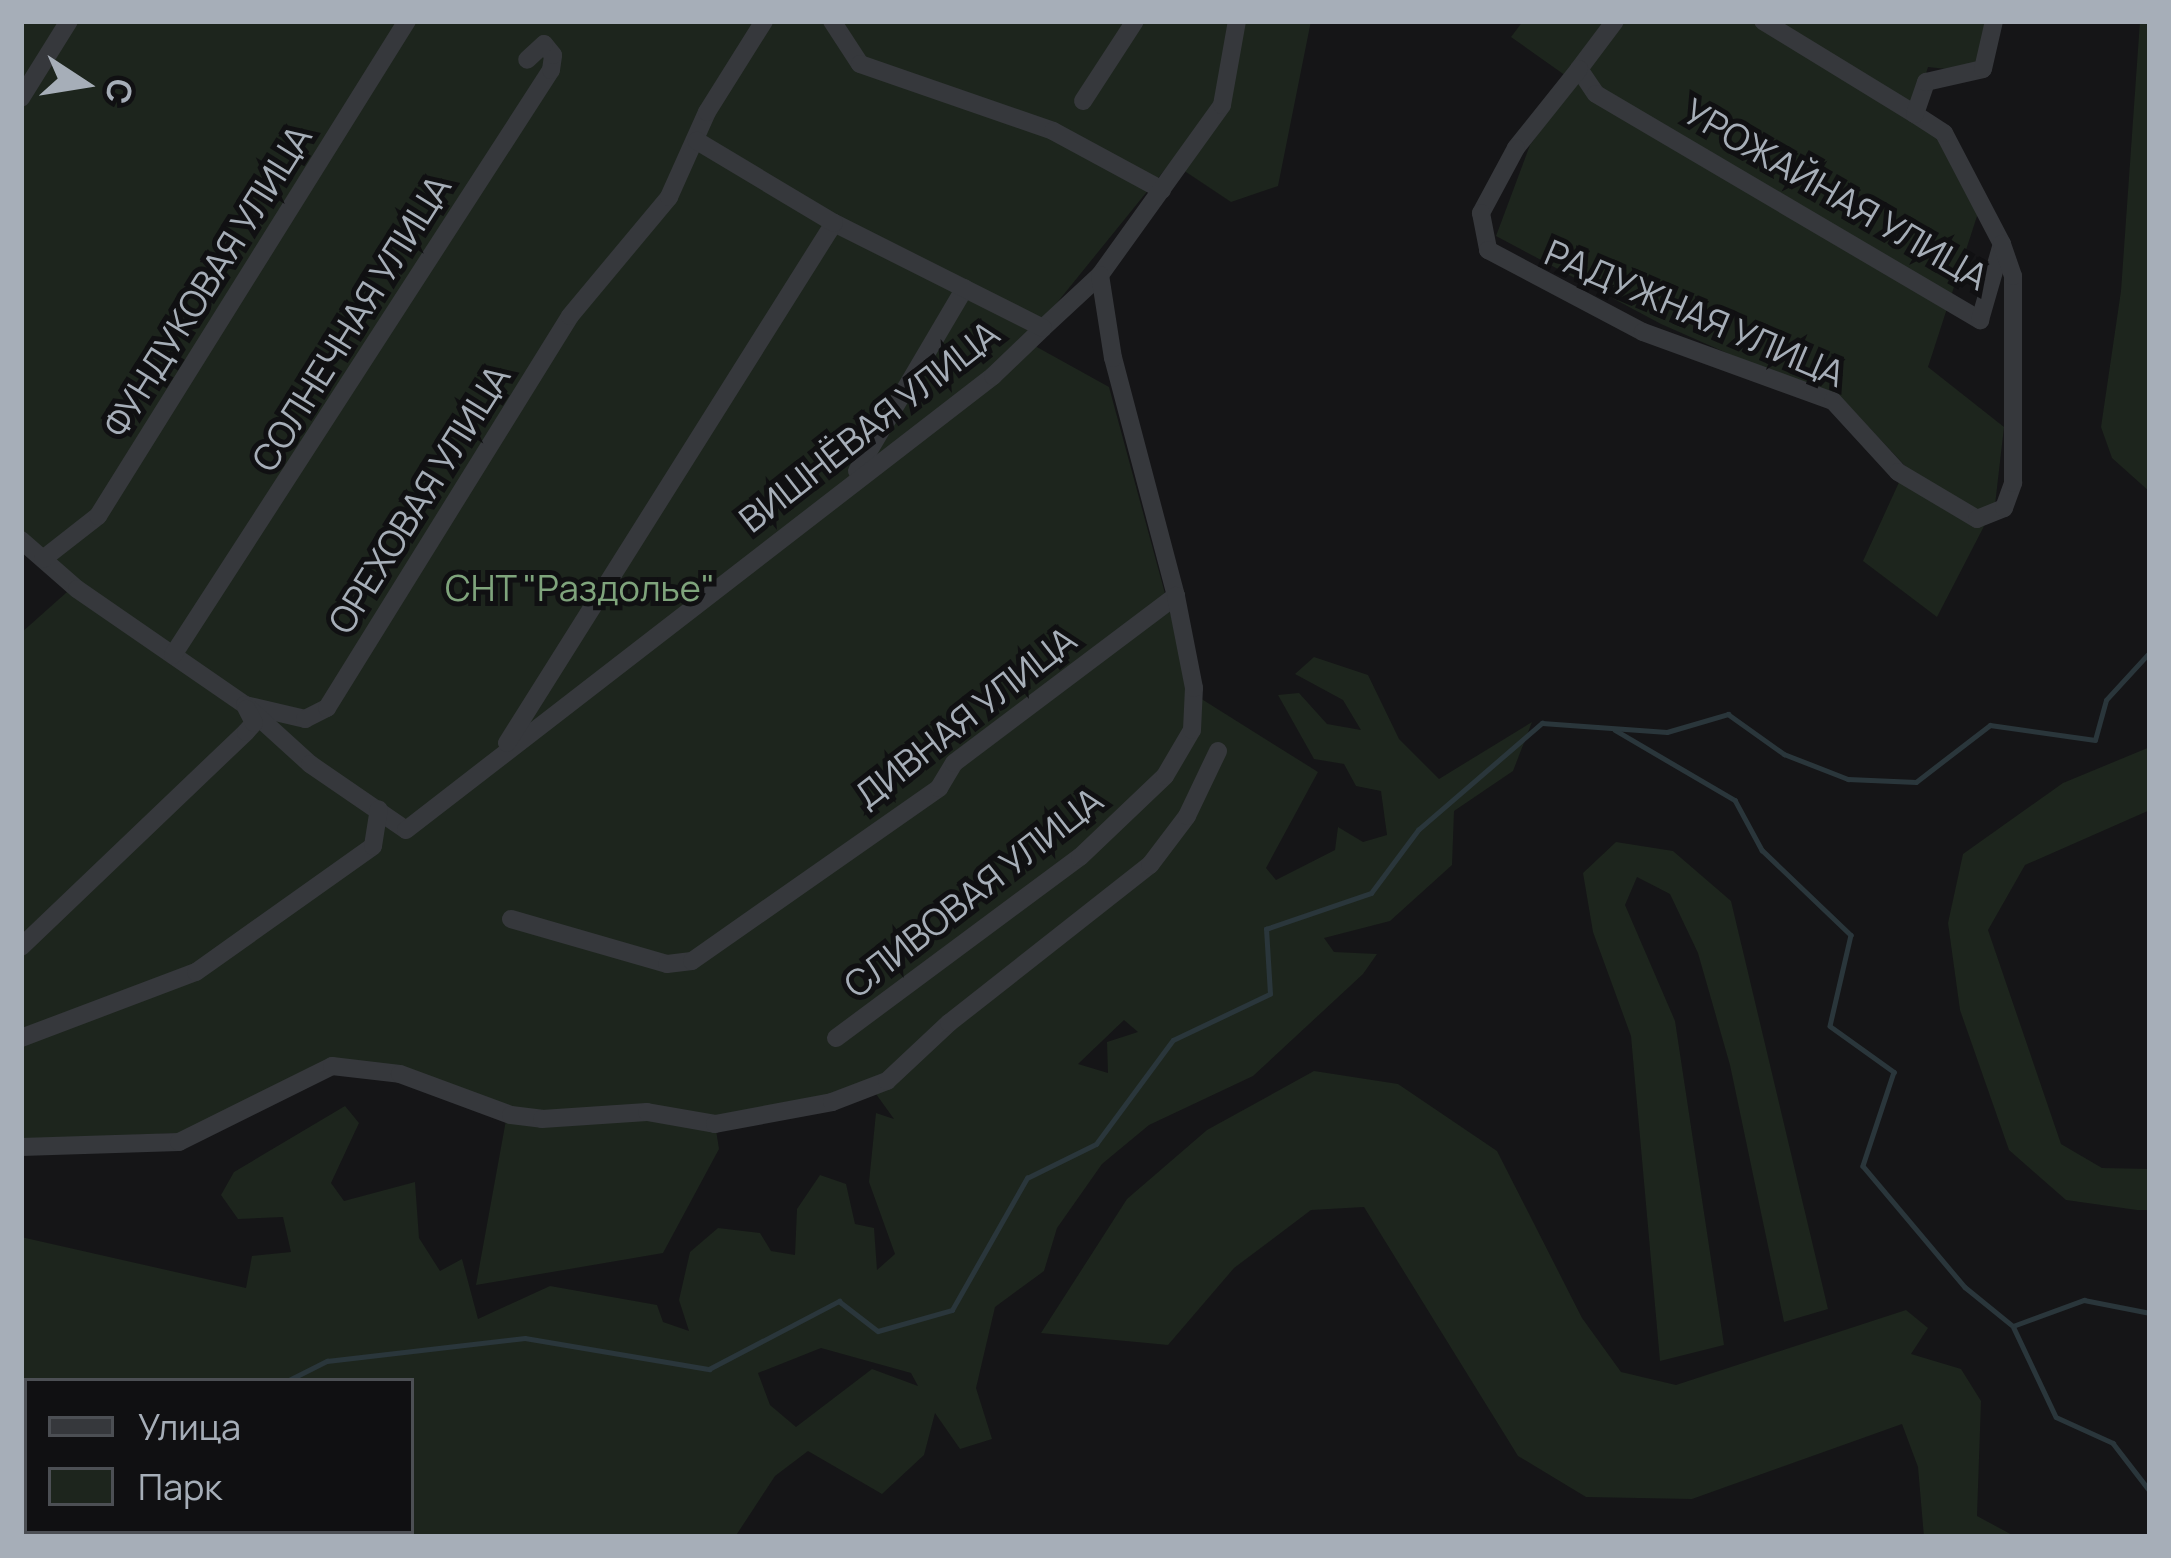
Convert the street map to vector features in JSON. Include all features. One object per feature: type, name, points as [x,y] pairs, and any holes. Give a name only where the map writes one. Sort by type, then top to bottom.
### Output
[{"type":"street","points":[[21,98],[69,21]]},
{"type":"street","name":"ФУНДУКОВАЯ УЛИЦА","points":[[43,559],[98,516],[407,21]]},
{"type":"street","name":"ОРЕХОВАЯ УЛИЦА","points":[[21,540],[245,704],[305,719],[328,708],[570,316],[669,196],[764,21]]},
{"type":"street","points":[[832,21],[860,64],[1053,131],[1162,190]]},
{"type":"street","points":[[1083,101],[1135,21]]},
{"type":"street","points":[[1043,328],[1100,275],[1222,105],[1237,21]]},
{"type":"street","points":[[1580,69],[1615,21]]},
{"type":"street","name":"УРОЖАЙНАЯ УЛИЦА","points":[[1580,69],[1597,94],[1980,320],[2002,244],[1944,133],[1762,21]]},
{"type":"street","points":[[1915,114],[1926,82],[1983,69],[1994,21]]},
{"type":"street","name":"СОЛНЕЧНАЯ УЛИЦА","points":[[173,655],[551,70],[553,55],[544,44],[527,60]]},
{"type":"street","name":"РАДУЖНАЯ УЛИЦА","points":[[1580,69],[1516,148],[1481,212],[1488,250],[1643,332],[1833,401],[1898,472],[1977,519],[2004,508],[2013,482],[2013,276],[2002,244]]},
{"type":"street","name":"ВИШНЁВАЯ УЛИЦА","points":[[245,704],[310,764],[406,830],[1043,328],[834,223],[698,141]]},
{"type":"street","points":[[501,752],[834,223]]},
{"type":"street","points":[[1100,275],[1113,358],[1138,433],[1176,596]]},
{"type":"street","points":[[852,481],[965,289]]},
{"type":"street","name":"ДИВНАЯ УЛИЦА","points":[[511,919],[667,964],[692,961],[939,788],[954,763],[1176,596]]},
{"type":"street","name":"СЛИВОВАЯ УЛИЦА","points":[[836,1038],[1080,857],[1166,776],[1192,730],[1195,688],[1176,596]]},
{"type":"street","points":[[21,947],[246,732],[254,722],[245,704]]},
{"type":"street","points":[[21,1147],[179,1142],[332,1066],[400,1074],[542,1119],[647,1112],[715,1124],[832,1102],[887,1081],[1150,865],[1186,816],[1218,751]]},
{"type":"street","points":[[21,1038],[196,972],[373,845],[379,809]]},
{"type":"green space","name":"СНТ \"Раздолье\"","points":[[21,21],[1311,21],[1278,186],[1231,202],[1171,162],[1026,341],[1109,387],[1192,693],[1318,772],[1266,868],[1276,880],[1335,850],[1338,827],[1363,842],[1387,835],[1381,791],[1356,786],[1344,764],[1314,759],[1278,695],[1299,693],[1327,724],[1361,730],[1343,700],[1295,674],[1314,657],[1368,675],[1399,739],[1439,779],[1532,722],[1513,771],[1454,811],[1452,865],[1390,921],[1324,938],[1334,952],[1377,954],[1363,974],[1253,1076],[1149,1125],[1102,1164],[1057,1228],[1044,1271],[995,1307],[976,1388],[992,1439],[960,1449],[935,1413],[924,1455],[882,1494],[808,1451],[775,1476],[735,1537],[21,1537],[21,1237],[246,1288],[252,1256],[291,1252],[283,1217],[238,1219],[221,1195],[234,1172],[345,1106],[359,1123],[331,1183],[344,1201],[415,1182],[419,1238],[440,1271],[462,1259],[478,1319],[550,1286],[657,1305],[663,1322],[689,1331],[679,1300],[690,1252],[718,1228],[760,1233],[771,1251],[795,1255],[797,1209],[820,1175],[846,1184],[855,1224],[874,1228],[877,1270],[895,1254],[869,1182],[876,1113],[894,1119],[876,1094],[716,1130],[719,1149],[663,1253],[476,1285],[508,1109],[339,1058],[180,1133],[21,1140],[21,633],[67,592],[21,548]],"holes":[[[1124,1020],[1138,1032],[1107,1042],[1108,1073],[1078,1064]],[[821,1348],[911,1373],[918,1386],[872,1369],[796,1427],[770,1405],[758,1373]]]},
{"type":"green space","points":[[1523,21],[1987,21],[1974,72],[1928,67],[1912,118],[1948,142],[1979,210],[1928,367],[2004,427],[1995,505],[1937,617],[1863,561],[1906,467],[1851,408],[1661,324],[1496,236],[1530,145],[1576,83],[1511,37]]},
{"type":"green space","points":[[2140,21],[2150,21],[2150,492],[2112,458],[2101,427],[2121,291]]},
{"type":"green space","points":[[2150,747],[2150,810],[2025,865],[1988,930],[2061,1144],[2102,1168],[2150,1169],[2150,1210],[2137,1210],[2066,1200],[2009,1150],[1960,1010],[1948,923],[1963,854],[2063,783]]},
{"type":"green space","points":[[1616,842],[1673,851],[1731,901],[1828,1309],[1784,1322],[1730,1065],[1698,953],[1670,894],[1637,877],[1625,905],[1675,1021],[1724,1345],[1660,1361],[1631,1036],[1593,932],[1583,873]]},
{"type":"green space","points":[[1314,1071],[1398,1084],[1497,1151],[1582,1318],[1621,1372],[1676,1385],[1906,1310],[1928,1328],[1911,1354],[1961,1369],[1981,1401],[1977,1516],[2016,1537],[1924,1537],[1918,1467],[1902,1424],[1692,1499],[1586,1497],[1518,1456],[1364,1207],[1311,1210],[1234,1268],[1168,1345],[1041,1333],[1127,1199],[1207,1130]]},
{"type":"waterway","points":[[293,1378],[327,1361],[525,1338],[709,1369],[839,1301],[878,1331],[952,1310],[1027,1178],[1096,1144],[1173,1040],[1270,994],[1266,929],[1371,893],[1418,830],[1542,723],[1667,732],[1728,714],[1784,754],[1848,779],[1916,782],[1990,725],[2095,740],[2106,700],[2150,652]]},
{"type":"waterway","points":[[1615,730],[1735,800],[1762,850],[1851,935],[1830,1026],[1894,1072],[1863,1166],[1965,1287],[2013,1326],[2084,1300],[2150,1313]]},
{"type":"waterway","points":[[2014,1328],[2056,1417],[2113,1443],[2150,1491]]}]
